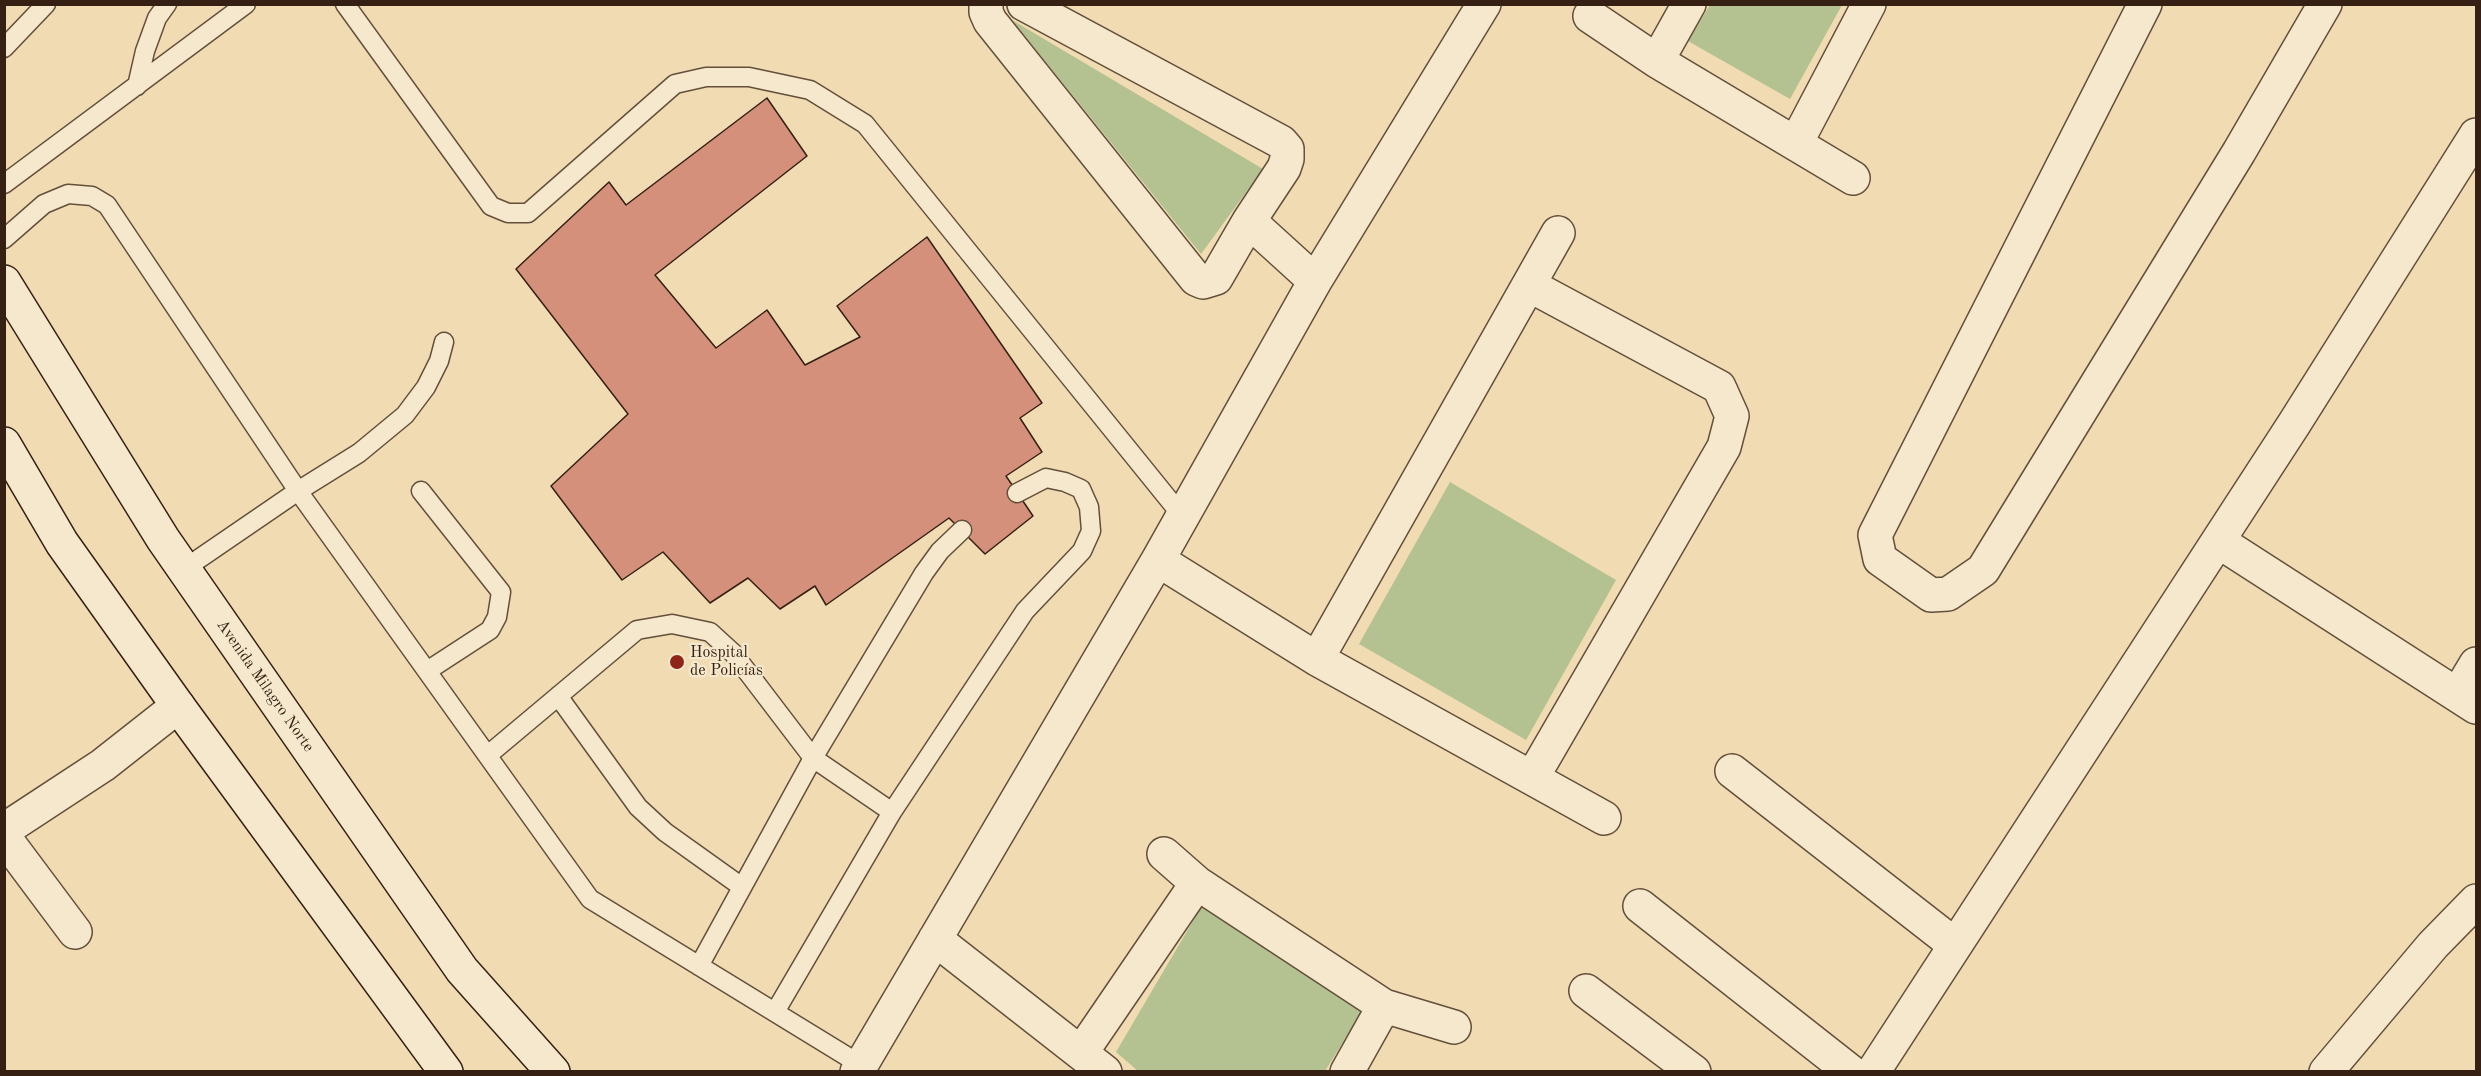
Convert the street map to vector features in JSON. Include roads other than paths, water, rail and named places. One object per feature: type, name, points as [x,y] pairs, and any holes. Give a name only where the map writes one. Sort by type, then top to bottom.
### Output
[{"type":"street","points":[[986,4],[986,12],[990,21],[1196,279],[1203,282],[1216,278],[1249,221],[1284,168],[1287,149],[1281,142],[1024,4]]},
{"type":"street","points":[[859,1068],[1158,560],[1315,281],[1484,4]]},
{"type":"street","points":[[1657,61],[1689,4]]},
{"type":"street","points":[[1796,143],[1869,4]]},
{"type":"street","points":[[2145,4],[1875,535],[1880,559],[1932,596],[1948,594],[1983,570],[2239,152],[2325,4]]},
{"type":"street","points":[[1590,16],[1657,61],[1853,178]]},
{"type":"street","points":[[1873,1071],[2218,541],[2466,175],[2476,135]]},
{"type":"street","points":[[1249,221],[1315,281]]},
{"type":"street","points":[[1317,659],[1558,233]]},
{"type":"street","name":"Avenida Milagro Norte","points":[[4,282],[163,540],[462,970],[553,1071]]},
{"type":"street","points":[[1529,285],[1719,387],[1732,416],[1724,447],[1532,778]]},
{"type":"street","points":[[4,444],[62,543],[178,706],[446,1071]]},
{"type":"street","points":[[2218,541],[2467,701],[2476,664]]},
{"type":"street","points":[[1158,560],[1317,659],[1604,818]]},
{"type":"street","points":[[4,830],[103,765],[178,706]]},
{"type":"street","points":[[1732,771],[1955,945]]},
{"type":"street","points":[[4,837],[75,932]]},
{"type":"street","points":[[1164,854],[1197,883],[1384,1006],[1454,1028]]},
{"type":"street","points":[[935,939],[1093,1062],[1197,883]]},
{"type":"street","points":[[2326,1071],[2433,945],[2476,901]]},
{"type":"street","points":[[1640,906],[1851,1071]]},
{"type":"street","points":[[1586,991],[1694,1071]]},
{"type":"street","points":[[1347,1071],[1384,1006]]},
{"type":"lane","points":[[4,48],[46,4]]},
{"type":"lane","points":[[137,86],[145,51],[157,18],[167,4]]},
{"type":"lane","points":[[4,184],[246,4]]},
{"type":"lane","points":[[345,4],[491,206],[508,213],[528,213],[675,84],[706,77],[749,76],[810,90],[865,124],[1182,517]]},
{"type":"lane","points":[[8,228],[44,204],[68,194],[92,196],[107,205],[298,491],[591,899],[775,1012],[859,1068]]},
{"type":"lane","points":[[184,569],[298,491],[359,453],[405,415],[426,387],[439,361],[444,342]]},
{"type":"lane","points":[[775,1012],[892,812],[1025,611],[1082,551],[1091,531],[1089,507],[1081,489],[1065,482],[1046,478],[1017,493]]},
{"type":"lane","points":[[421,491],[501,592],[497,617],[490,630],[427,670]]},
{"type":"lane","points":[[699,966],[813,758],[924,573],[940,551],[962,530]]},
{"type":"lane","points":[[488,756],[637,630],[672,624],[710,632],[733,653],[813,758],[892,812]]},
{"type":"lane","points":[[558,696],[638,807],[665,832],[742,887]]},
{"type":"place","name":"Hospital de Policías","points":[[677,662]]}]
